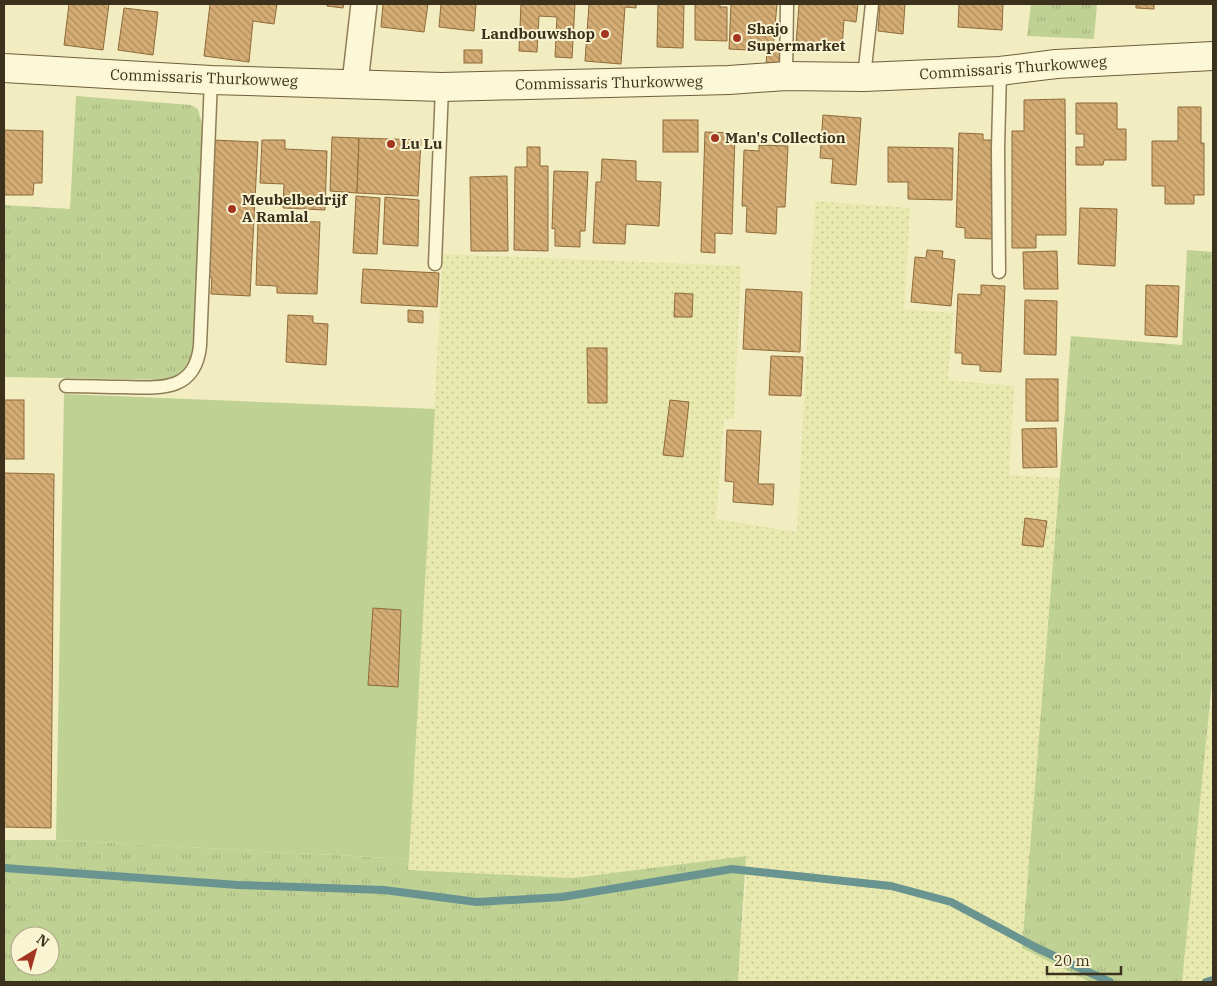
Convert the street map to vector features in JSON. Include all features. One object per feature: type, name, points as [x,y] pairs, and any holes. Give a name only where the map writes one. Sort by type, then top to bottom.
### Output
[{"type":"main road","name":"Commissaris Thurkowweg","points":[[4,68],[211,80],[442,87],[701,81],[786,76],[864,77],[1000,71],[1056,64],[1213,56]]},
{"type":"street","points":[[355,83],[364,4]]},
{"type":"lane","points":[[786,76],[787,4]]},
{"type":"lane","points":[[864,77],[872,4]]},
{"type":"lane","points":[[999,272],[998,149],[1000,71]]},
{"type":"lane","points":[[66,386],[162,388],[185,378],[194,369],[198,360],[200,346],[211,80]]},
{"type":"lane","points":[[435,264],[442,87]]},
{"type":"green space","points":[[1031,4],[1097,4],[1094,39],[1027,36]]},
{"type":"green space","points":[[76,96],[191,105],[198,109],[204,132],[194,356],[178,376],[167,380],[4,377],[4,205],[70,209]]},
{"type":"green space","points":[[815,201],[910,208],[904,309],[953,313],[948,380],[1014,386],[1009,475],[1059,478],[1022,948],[1090,982],[738,982],[746,884],[746,856],[573,878],[408,870],[443,254],[741,266],[734,419],[724,419],[716,519],[797,532]]},
{"type":"green space","points":[[1187,250],[1213,252],[1213,673],[1182,982],[1090,982],[1022,948],[1071,336],[1182,345]]},
{"type":"green space","points":[[64,394],[435,409],[409,859],[56,840]]},
{"type":"green space","points":[[1210,705],[1213,706],[1213,982],[1182,982]]},
{"type":"green space","points":[[4,840],[56,840],[409,859],[408,870],[573,878],[746,856],[738,982],[4,982]]},
{"type":"building","points":[[69,4],[109,4],[103,50],[64,45]]},
{"type":"building","points":[[210,4],[277,4],[274,24],[253,21],[249,62],[204,56]]},
{"type":"building","points":[[327,4],[344,4],[343,8],[327,6]]},
{"type":"building","points":[[383,4],[428,4],[424,32],[381,27]]},
{"type":"building","points":[[441,4],[476,4],[474,31],[439,27]]},
{"type":"building","points":[[521,4],[575,4],[572,58],[555,57],[557,17],[539,16],[537,52],[519,51]]},
{"type":"building","name":"Landbouwshop","points":[[589,4],[636,4],[636,8],[625,7],[621,64],[585,61]]},
{"type":"building","points":[[658,4],[684,4],[683,48],[657,47]]},
{"type":"building","points":[[695,4],[720,4],[720,7],[727,7],[727,41],[695,40]]},
{"type":"building","points":[[731,4],[777,4],[773,48],[782,48],[782,66],[766,65],[767,51],[729,49]]},
{"type":"building","points":[[799,4],[858,4],[856,22],[844,20],[842,48],[796,44]]},
{"type":"building","points":[[880,4],[905,4],[903,34],[878,31]]},
{"type":"building","points":[[959,4],[1003,4],[1002,30],[958,27]]},
{"type":"building","points":[[1136,4],[1154,4],[1154,9],[1136,8]]},
{"type":"building","points":[[124,8],[158,12],[153,55],[118,50]]},
{"type":"building","points":[[464,50],[482,50],[482,63],[464,63]]},
{"type":"building","points":[[1065,99],[1066,235],[1036,235],[1036,248],[1012,248],[1012,131],[1024,131],[1024,100]]},
{"type":"building","points":[[1076,103],[1117,103],[1117,129],[1126,129],[1126,160],[1104,160],[1103,165],[1076,165],[1076,147],[1084,147],[1084,134],[1076,134]]},
{"type":"building","points":[[1178,107],[1201,107],[1201,143],[1204,143],[1204,195],[1194,195],[1194,204],[1165,204],[1165,186],[1152,186],[1152,141],[1178,141]]},
{"type":"building","points":[[823,115],[861,118],[856,185],[831,183],[833,159],[820,158]]},
{"type":"building","points":[[663,120],[698,120],[698,152],[663,152]]},
{"type":"building","points":[[4,130],[43,131],[42,183],[34,183],[33,195],[4,195]]},
{"type":"building","points":[[705,132],[735,133],[732,234],[715,233],[715,253],[701,252]]},
{"type":"building","points":[[959,133],[983,134],[983,140],[992,140],[991,189],[995,189],[994,239],[965,238],[965,228],[956,227]]},
{"type":"building","points":[[332,137],[359,138],[357,193],[330,191]]},
{"type":"building","points":[[359,138],[421,140],[418,196],[357,193]]},
{"type":"building","name":"Meubelbedrijf A Ramlal","points":[[213,140],[258,142],[250,296],[211,294],[212,277],[207,277]]},
{"type":"building","points":[[262,140],[285,140],[285,149],[327,151],[325,210],[283,208],[284,184],[260,183]]},
{"type":"building","points":[[759,145],[788,146],[785,207],[777,207],[776,234],[746,232],[747,206],[742,206],[744,150],[759,151]]},
{"type":"building","points":[[527,147],[540,147],[540,166],[548,166],[548,251],[514,250],[515,167],[527,167]]},
{"type":"building","points":[[888,147],[953,148],[952,200],[908,199],[908,182],[888,182]]},
{"type":"building","points":[[602,159],[636,161],[636,181],[661,182],[659,226],[626,224],[625,244],[593,243],[596,182],[601,182]]},
{"type":"building","points":[[554,171],[588,172],[585,231],[580,231],[580,247],[555,246],[555,228],[552,229]]},
{"type":"building","points":[[507,176],[508,251],[471,251],[470,177]]},
{"type":"building","points":[[356,196],[380,198],[377,254],[353,253]]},
{"type":"building","points":[[385,197],[419,200],[418,246],[383,244]]},
{"type":"building","points":[[1080,208],[1117,209],[1115,266],[1078,264]]},
{"type":"building","points":[[258,220],[320,222],[317,294],[277,293],[277,286],[256,285]]},
{"type":"building","points":[[927,250],[943,251],[942,258],[955,260],[951,306],[911,302],[915,257],[926,258]]},
{"type":"building","points":[[1057,251],[1058,289],[1024,289],[1023,252]]},
{"type":"building","points":[[363,269],[439,273],[437,307],[361,303]]},
{"type":"building","points":[[981,285],[1005,286],[1001,372],[980,371],[980,365],[962,364],[962,353],[955,353],[958,294],[981,295]]},
{"type":"building","points":[[1146,285],[1179,286],[1177,337],[1145,335]]},
{"type":"building","points":[[746,289],[802,292],[800,352],[743,349]]},
{"type":"building","points":[[675,293],[693,294],[692,317],[674,317]]},
{"type":"building","points":[[1025,300],[1057,301],[1056,355],[1024,354]]},
{"type":"building","points":[[408,310],[423,311],[423,323],[408,322]]},
{"type":"building","points":[[288,315],[313,316],[313,323],[328,324],[326,365],[286,362]]},
{"type":"building","points":[[587,348],[607,348],[607,403],[588,403]]},
{"type":"building","points":[[771,356],[803,357],[801,396],[769,395]]},
{"type":"building","points":[[1026,379],[1058,379],[1058,421],[1026,421]]},
{"type":"building","points":[[4,400],[24,400],[24,459],[4,459]]},
{"type":"building","points":[[670,400],[689,402],[683,457],[663,455]]},
{"type":"building","points":[[1056,428],[1057,467],[1023,468],[1022,429]]},
{"type":"building","points":[[727,430],[761,431],[758,484],[774,484],[773,505],[733,502],[734,482],[725,481]]},
{"type":"building","points":[[4,473],[54,474],[51,828],[4,827]]},
{"type":"building","points":[[1025,518],[1047,521],[1043,547],[1022,545]]},
{"type":"building","points":[[373,608],[401,610],[398,687],[368,685]]},
{"type":"waterway","points":[[4,868],[238,885],[384,890],[477,902],[562,897],[732,869],[891,886],[951,902],[1037,948],[1110,982]]},
{"type":"waterway","points":[[1206,982],[1213,980]]},
{"type":"place","name":"Landbouwshop","points":[[605,34]]},
{"type":"place","name":"Shajo Supermarket","points":[[737,38]]},
{"type":"place","name":"Man's Collection","points":[[715,138]]},
{"type":"place","name":"Lu Lu","points":[[391,144]]},
{"type":"place","name":"Meubelbedrijf A Ramlal","points":[[232,209]]}]
